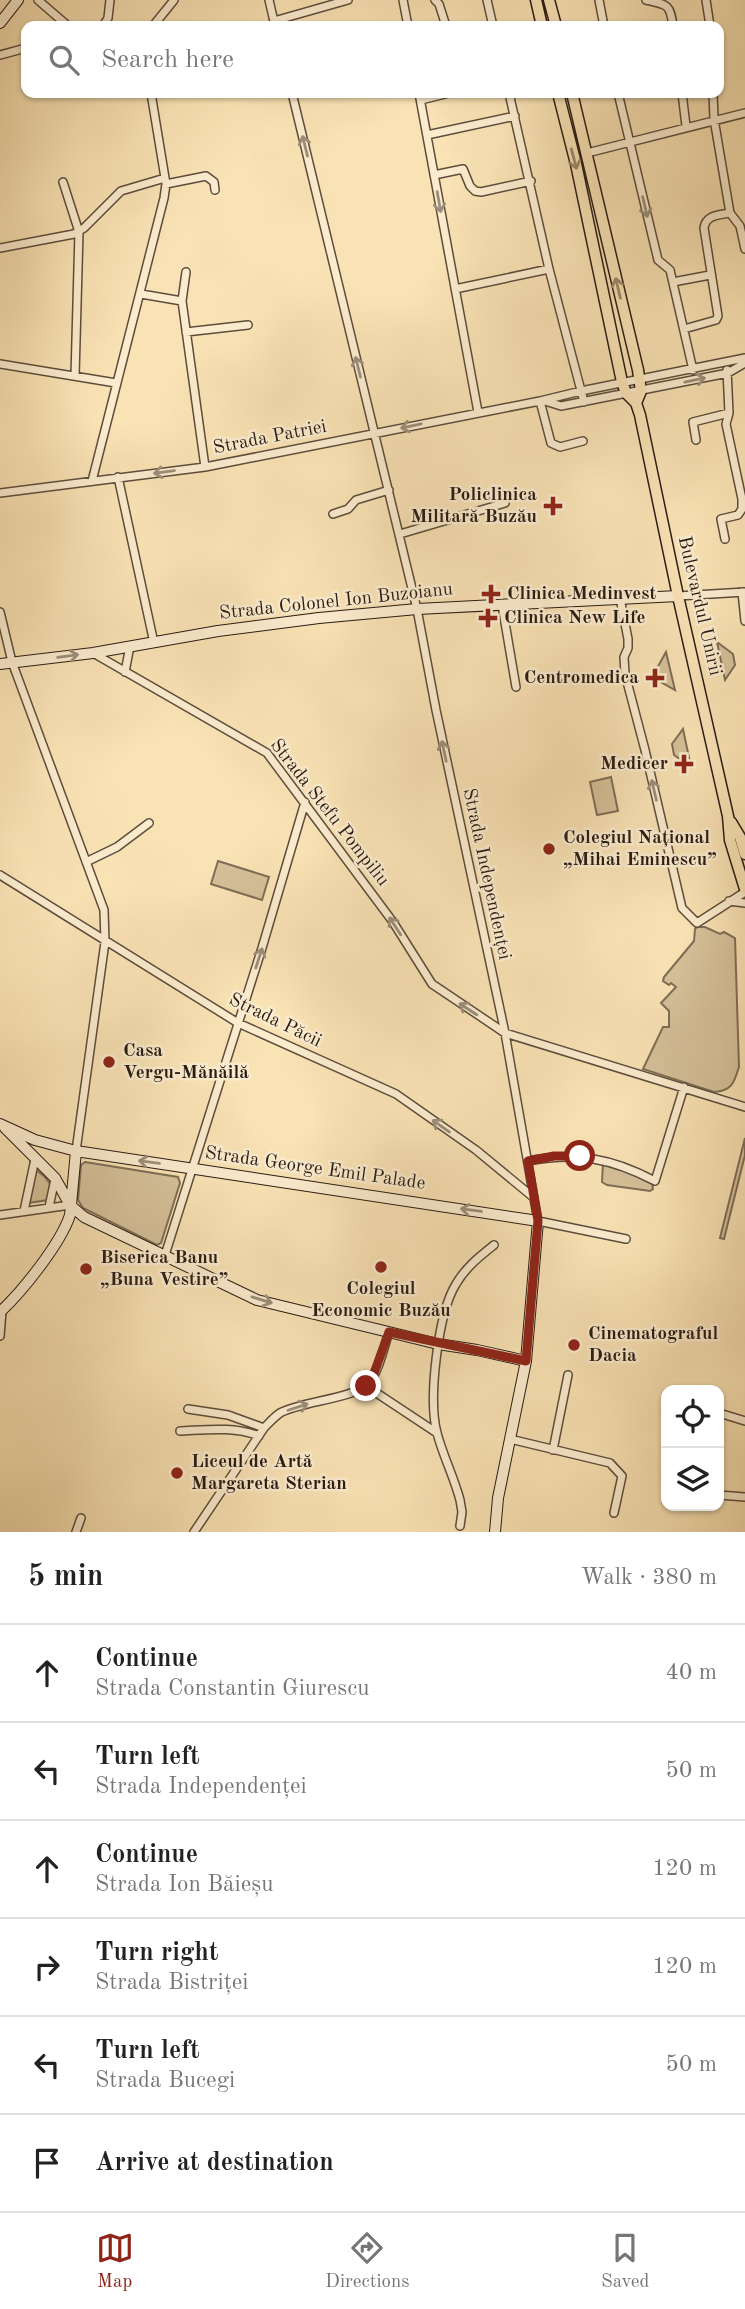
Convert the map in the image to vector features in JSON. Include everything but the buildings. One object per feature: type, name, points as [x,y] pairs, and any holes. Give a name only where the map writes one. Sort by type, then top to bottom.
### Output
[{"type":"main road","points":[[536,0],[541,21]]},
{"type":"main road","points":[[550,0],[555,21]]},
{"type":"main road","points":[[559,98],[624,388],[636,403]]},
{"type":"main road","points":[[573,98],[640,385],[636,403]]},
{"type":"main road","name":"Bulevardul Unirii","points":[[636,403],[728,816],[730,840],[745,890]]},
{"type":"main road","name":"Bulevardul Unirii","points":[[728,816],[745,854]]},
{"type":"street","points":[[0,23],[18,0]]},
{"type":"street","points":[[38,0],[62,21]]},
{"type":"street","points":[[106,21],[110,0]]},
{"type":"street","points":[[157,21],[174,0]]},
{"type":"street","points":[[269,0],[274,21]]},
{"type":"street","points":[[284,21],[348,0]]},
{"type":"street","points":[[403,0],[407,21]]},
{"type":"street","points":[[435,0],[444,21]]},
{"type":"street","points":[[487,0],[492,21]]},
{"type":"street","points":[[599,0],[603,21]]},
{"type":"street","points":[[646,0],[666,4],[672,21]]},
{"type":"street","points":[[706,0],[709,21]]},
{"type":"street","points":[[0,55],[21,49]]},
{"type":"street","points":[[92,481],[141,294],[165,181],[152,98]]},
{"type":"street","name":"Strada Independenței","points":[[293,98],[417,609],[505,1033],[538,1221]]},
{"type":"street","points":[[420,98],[478,412]]},
{"type":"street","points":[[510,98],[549,269],[584,402]]},
{"type":"street","points":[[619,98],[658,260],[670,270],[693,370]]},
{"type":"street","points":[[683,98],[686,126]]},
{"type":"street","points":[[713,98],[714,120],[730,213],[740,226],[745,249]]},
{"type":"street","points":[[587,153],[745,113]]},
{"type":"street","points":[[427,135],[515,116]]},
{"type":"street","points":[[434,175],[463,169],[470,186],[481,192],[531,181]]},
{"type":"street","points":[[0,248],[79,232],[121,191],[165,181],[206,176],[212,179],[215,190]]},
{"type":"street","points":[[64,182],[79,232],[75,376]]},
{"type":"street","points":[[684,329],[716,320],[718,316],[704,228],[705,222],[711,217],[730,213]]},
{"type":"street","points":[[454,289],[549,269]]},
{"type":"street","points":[[186,272],[182,301],[205,467]]},
{"type":"street","points":[[673,282],[710,275]]},
{"type":"street","points":[[141,294],[182,301]]},
{"type":"street","points":[[186,332],[248,325]]},
{"type":"street","name":"Strada Patriei","points":[[640,385],[726,362],[745,361]]},
{"type":"street","name":"Strada Patriei","points":[[0,494],[205,467],[581,391],[624,388],[728,373],[745,361]]},
{"type":"street","points":[[726,362],[729,413],[726,424],[742,499],[742,509],[738,515],[721,519],[726,539]]},
{"type":"street","points":[[0,364],[116,383]]},
{"type":"street","name":"Strada Patriei","points":[[542,401],[561,406],[584,402],[624,388]]},
{"type":"street","points":[[542,401],[551,443],[560,447],[583,441]]},
{"type":"street","points":[[696,440],[693,422],[729,413]]},
{"type":"street","points":[[118,477],[154,643]]},
{"type":"street","points":[[333,514],[348,509],[356,500],[399,492]]},
{"type":"street","points":[[400,534],[505,503]]},
{"type":"street","points":[[678,596],[744,592],[745,621]]},
{"type":"street","name":"Strada Colonel Ion Buzoianu","points":[[0,664],[93,653],[294,621],[417,609],[678,596]]},
{"type":"street","points":[[620,598],[628,639],[624,657],[625,674],[682,908],[696,923],[745,890]]},
{"type":"street","points":[[502,605],[516,687]]},
{"type":"street","points":[[0,612],[12,662],[104,910],[105,942],[69,1218],[47,1256],[1,1311],[0,1336]]},
{"type":"street","points":[[125,672],[130,646]]},
{"type":"street","name":"Strada Stefu Pompiliu","points":[[93,653],[263,750],[305,802],[393,922],[432,984],[505,1033],[745,1107]]},
{"type":"street","points":[[165,1255],[305,802]]},
{"type":"street","points":[[86,862],[117,847],[149,823]]},
{"type":"street","name":"Strada Păcii","points":[[0,875],[238,1023],[396,1094],[476,1150],[533,1197]]},
{"type":"street","points":[[729,901],[745,903]]},
{"type":"street","points":[[528,1161],[554,1156],[607,1160],[655,1181],[684,1087]]},
{"type":"street","points":[[0,1124],[55,1178],[70,1205],[84,1217],[257,1300],[438,1344],[526,1361]]},
{"type":"street","name":"Strada George Emil Palade","points":[[0,1124],[35,1140],[76,1151],[538,1221],[626,1239]]},
{"type":"street","points":[[24,1211],[35,1159]]},
{"type":"street","points":[[50,1208],[55,1178]]},
{"type":"street","points":[[0,1215],[70,1205]]},
{"type":"street","points":[[495,1532],[498,1498],[526,1361],[538,1221]]},
{"type":"street","points":[[460,1526],[460,1500],[437,1433],[435,1375],[438,1344],[454,1287],[474,1261],[494,1245]]},
{"type":"street","points":[[194,1532],[264,1428],[278,1414],[294,1407],[353,1392],[366,1386],[373,1376],[389,1332]]},
{"type":"street","points":[[553,1450],[568,1376]]},
{"type":"street","points":[[366,1386],[437,1433]]},
{"type":"street","points":[[188,1409],[228,1415],[264,1428]]},
{"type":"street","points":[[724,1415],[745,1422]]},
{"type":"street","points":[[180,1431],[234,1430],[259,1436]]},
{"type":"street","points":[[510,1439],[610,1464],[622,1476],[614,1513]]},
{"type":"street","points":[[724,1495],[745,1497]]},
{"type":"street","points":[[76,1532],[81,1518]]},
{"type":"shaded area","points":[[717,642],[733,654],[735,665],[725,680]]},
{"type":"shaded area","points":[[666,652],[675,690],[659,681],[656,670]]},
{"type":"shaded area","points":[[683,729],[691,767],[674,755],[672,744]]},
{"type":"shaded area","points":[[611,777],[618,811],[597,815],[590,782]]},
{"type":"shaded area","points":[[218,861],[269,877],[262,900],[211,884]]},
{"type":"shaded area","points":[[697,927],[705,927],[720,934],[724,932],[735,938],[739,1067],[731,1085],[725,1090],[714,1092],[643,1069],[663,1027],[669,1027],[669,1011],[661,1003],[676,987],[663,981],[664,977],[694,941]]},
{"type":"shaded area","points":[[745,1138],[745,1155],[724,1239],[720,1238]]},
{"type":"shaded area","points":[[85,1162],[178,1177],[180,1183],[161,1243],[157,1245],[83,1208],[78,1200],[81,1165]]},
{"type":"shaded area","points":[[603,1163],[652,1182],[653,1189],[650,1191],[607,1185],[602,1182]]},
{"type":"shaded area","points":[[35,1169],[51,1185],[48,1200],[28,1203]]},
{"type":"place","name":"Policlinica Militară Buzău","points":[[553,506]]},
{"type":"place","name":"Clinica Medinvest","points":[[491,594]]},
{"type":"place","name":"Clinica New Life","points":[[488,618]]},
{"type":"place","name":"Centromedica","points":[[655,678]]},
{"type":"place","name":"Medicer","points":[[684,764]]},
{"type":"place","name":"Colegiul Național „Mihai Eminescu”","points":[[549,849]]},
{"type":"place","name":"Casa Vergu-Mănăilă","points":[[109,1062]]},
{"type":"place","name":"Colegiul Economic Buzău","points":[[381,1267]]},
{"type":"place","name":"Biserica Banu „Buna Vestire”","points":[[86,1269]]},
{"type":"place","name":"Cinematograful Dacia","points":[[574,1345]]},
{"type":"place","name":"Liceul de Artă Margareta Sterian","points":[[177,1473]]},
{"type":"route","points":[[366,1386],[373,1376],[389,1332],[526,1361],[538,1221],[528,1161],[554,1156],[580,1156]]}]
